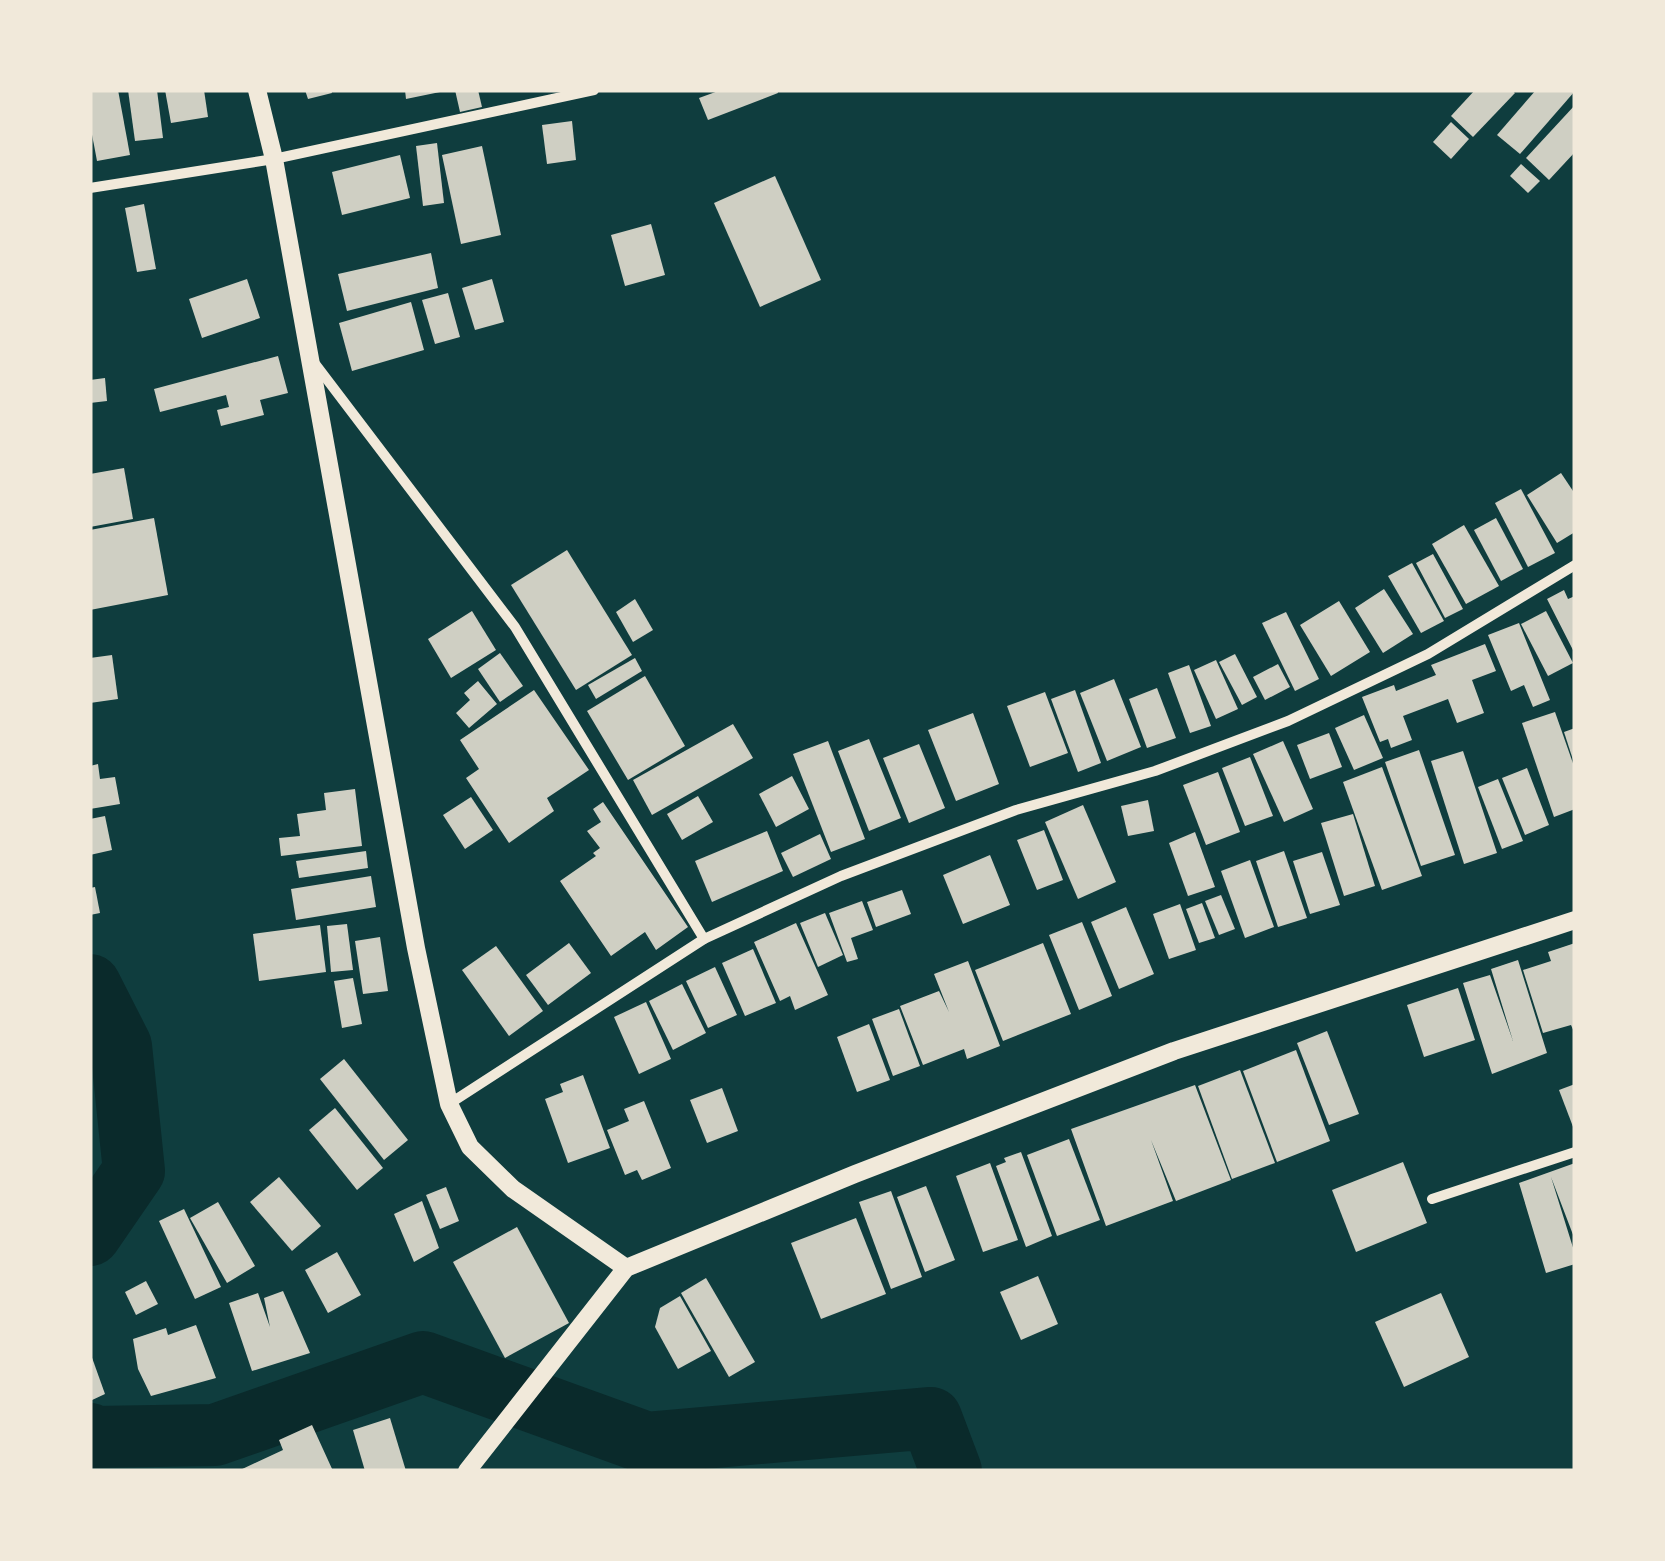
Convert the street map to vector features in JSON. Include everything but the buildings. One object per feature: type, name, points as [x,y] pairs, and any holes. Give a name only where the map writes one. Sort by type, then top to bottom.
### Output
[{"type":"street","points":[[257,90],[274,159],[416,948],[449,1104],[470,1147],[513,1189],[626,1268]]},
{"type":"street","points":[[90,188],[274,159],[594,90]]},
{"type":"street","points":[[307,354],[515,626],[704,939]]},
{"type":"street","points":[[449,1104],[704,939],[841,876],[999,816],[1156,771],[1288,721],[1428,654],[1575,565]]},
{"type":"street","points":[[468,1471],[626,1268],[855,1174],[1174,1051],[1575,920]]},
{"type":"street","points":[[1432,1198],[1575,1152]]},
{"type":"waterway","points":[[90,985],[121,1046],[134,1171],[90,1235]]},
{"type":"waterway","points":[[90,1434],[215,1435],[423,1362],[647,1443],[931,1418],[951,1471]]}]
